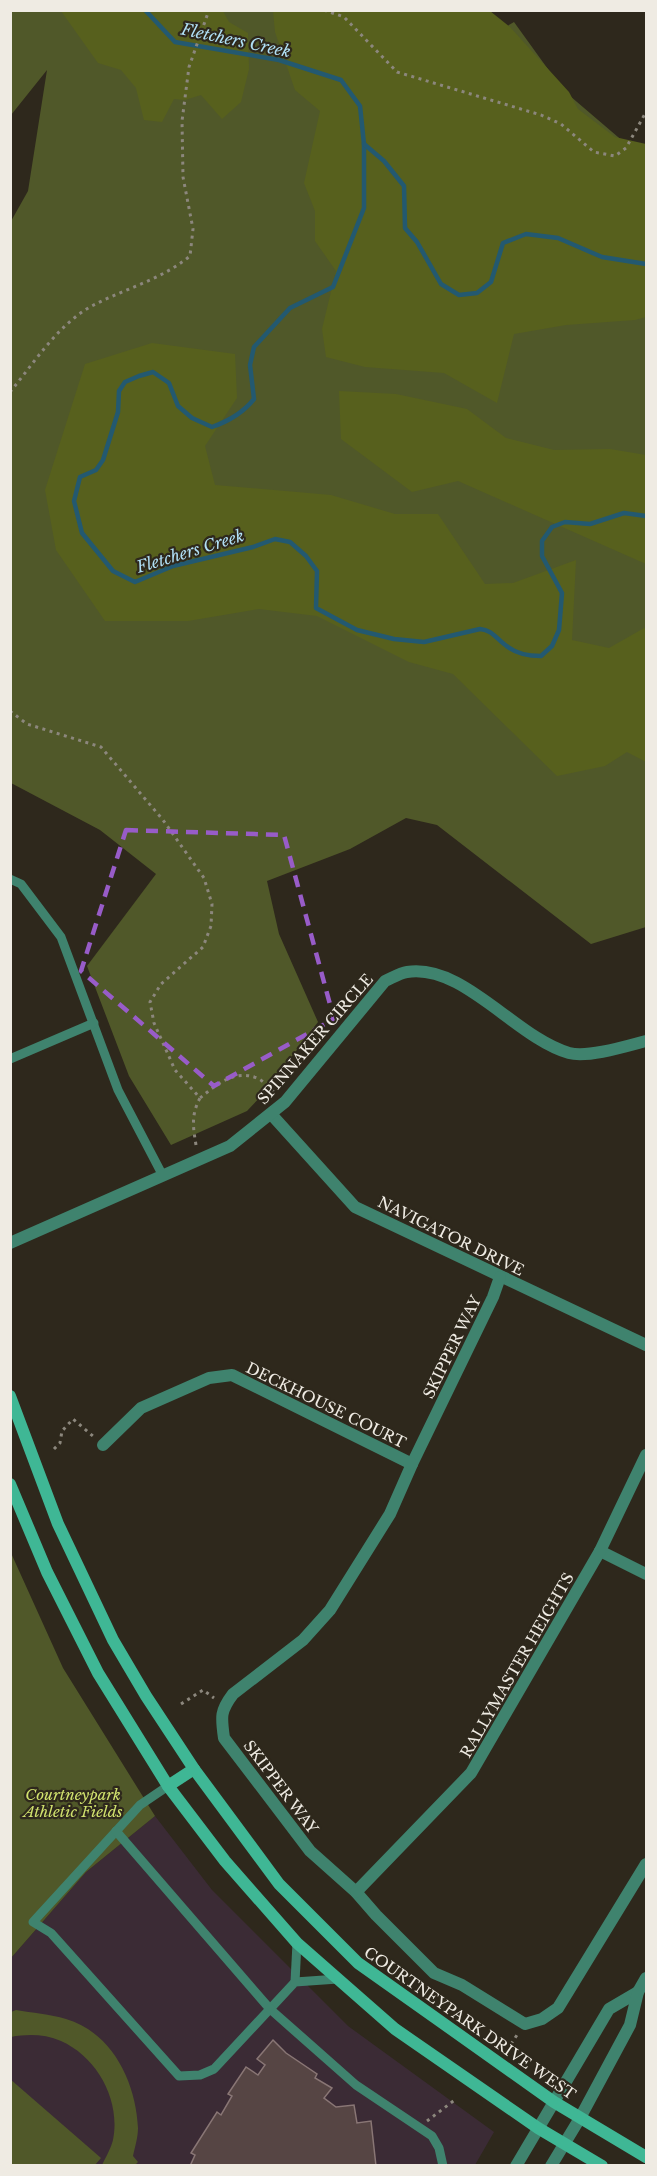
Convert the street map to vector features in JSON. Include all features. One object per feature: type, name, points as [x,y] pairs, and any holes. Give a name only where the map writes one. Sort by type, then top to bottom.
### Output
[{"type":"main road","name":"COURTNEYPARK DRIVE WEST","points":[[10,1396],[58,1524],[113,1640],[146,1696],[194,1769],[279,1884],[357,1963],[554,2102],[646,2157]]},
{"type":"main road","points":[[10,1484],[47,1572],[98,1673],[168,1786],[225,1861],[297,1943],[395,2029],[538,2128],[602,2166]]},
{"type":"main road","points":[[168,1786],[194,1769]]},
{"type":"street","name":"SPINNAKER CIRCLE","points":[[10,1244],[230,1146],[285,1102],[386,981],[405,972],[427,972],[456,982],[548,1045],[572,1054],[603,1052],[646,1041]]},
{"type":"street","name":"NAVIGATOR DRIVE","points":[[271,1114],[355,1207],[646,1345]]},
{"type":"street","name":"SKIPPER WAY","points":[[500,1277],[493,1297],[390,1514],[330,1610],[303,1640],[233,1694],[221,1716],[224,1738],[310,1851],[356,1892],[434,1973],[462,1985],[525,2024],[542,2019],[558,2008],[646,1864]]},
{"type":"street","name":"DECKHOUSE COURT","points":[[103,1445],[141,1408],[209,1378],[232,1376],[412,1464]]},
{"type":"street","name":"RALLYMASTER HEIGHTS","points":[[356,1892],[471,1773],[600,1551],[646,1455]]},
{"type":"street","points":[[600,1551],[646,1574]]},
{"type":"street","points":[[551,2166],[580,2118],[630,2025],[638,1992],[646,1978]]},
{"type":"street","points":[[516,2166],[609,2009],[638,1992]]},
{"type":"lane","points":[[10,879],[21,884],[62,937],[118,1090],[163,1176]]},
{"type":"lane","points":[[10,1059],[94,1023]]},
{"type":"lane","points":[[168,1786],[140,1805],[33,1922],[51,1933],[179,2076],[200,2075],[214,2069],[295,1982],[297,1943]]},
{"type":"lane","points":[[116,1831],[270,2009],[356,2085],[432,2136],[440,2148],[443,2166]]},
{"type":"lane","points":[[295,1982],[338,1979]]},
{"type":"path","points":[[10,392],[59,333],[89,308],[176,268],[190,256],[193,229],[183,177],[182,121],[189,67],[210,10]]},
{"type":"path","points":[[324,10],[344,17],[397,72],[541,115],[561,124],[594,152],[615,156],[626,148],[646,112]]},
{"type":"path","points":[[10,711],[27,724],[101,747],[164,820],[204,878],[212,904],[211,926],[203,947],[161,984],[150,1002],[154,1023],[175,1070],[200,1098]]},
{"type":"path","points":[[199,1161],[192,1120],[194,1109],[200,1098],[223,1080],[238,1076],[258,1078],[285,1102]]},
{"type":"path","points":[[54,1449],[60,1443],[62,1431],[73,1419],[103,1445]]},
{"type":"path","points":[[181,1704],[203,1690],[225,1705]]},
{"type":"path","points":[[418,2127],[456,2099]]},
{"type":"highlighted area","points":[[126,830],[284,835],[334,1019],[214,1086],[81,971]]},
{"type":"shaded area","points":[[155,1816],[212,1890],[348,2026],[494,2132],[475,2165],[11,2166],[11,1958],[86,1872]]},
{"type":"green space","points":[[11,11],[488,11],[499,31],[514,22],[563,90],[625,143],[646,181],[646,927],[591,944],[437,825],[406,818],[350,849],[267,881],[279,934],[318,1022],[265,1092],[247,1111],[171,1145],[129,1076],[87,966],[156,874],[100,830],[11,783],[10,223],[28,191],[47,70],[11,115]]},
{"type":"green space","points":[[61,11],[223,11],[229,22],[248,33],[249,69],[241,102],[222,119],[201,95],[185,100],[174,99],[162,122],[144,120],[136,88],[121,70],[98,63]]},
{"type":"green space","points":[[273,11],[490,11],[510,27],[569,92],[578,109],[615,137],[646,144],[646,317],[635,320],[566,325],[514,334],[497,403],[444,373],[365,367],[326,357],[322,329],[336,271],[315,241],[315,211],[304,183],[320,111],[295,90],[275,32]]},
{"type":"green space","points":[[152,343],[235,354],[237,398],[205,446],[215,485],[331,495],[395,514],[438,514],[485,584],[513,583],[576,560],[572,640],[609,648],[646,627],[646,762],[627,752],[605,766],[557,776],[453,674],[409,662],[317,616],[259,609],[188,621],[105,621],[56,550],[45,490],[85,364]]},
{"type":"green space","points":[[339,391],[396,394],[467,409],[506,438],[554,450],[610,449],[646,455],[646,564],[458,481],[412,492],[341,439]]},
{"type":"green space","name":"Courtneypark Athletic Fields","points":[[11,1553],[63,1668],[155,1816],[86,1872],[11,1958]]},
{"type":"green space","points":[[16,2010],[66,2019],[83,2026],[109,2048],[127,2077],[133,2094],[138,2128],[133,2156],[138,2162],[135,2165],[102,2165],[113,2140],[115,2125],[110,2095],[95,2069],[74,2048],[61,2041],[36,2035],[11,2037],[11,2012]]},
{"type":"green space","points":[[10,2079],[101,2158],[95,2165],[11,2165]]},
{"type":"building","points":[[273,2040],[286,2053],[317,2074],[315,2078],[332,2088],[324,2098],[336,2107],[354,2105],[357,2123],[371,2121],[376,2166],[190,2166],[195,2155],[191,2153],[217,2112],[221,2115],[232,2096],[228,2094],[246,2067],[258,2075],[265,2065],[257,2059]]},
{"type":"waterway","name":"Fletchers Creek","points":[[145,10],[175,42],[279,60],[341,80],[360,106],[364,144],[364,208],[333,287],[290,308],[254,347],[250,365],[254,399],[240,412],[212,427],[192,418],[178,406],[169,383],[153,372],[125,382],[119,391],[118,412],[103,460],[96,470],[80,477],[74,501],[82,533],[113,571],[135,582],[173,566],[253,547],[275,539],[290,542],[306,556],[317,571],[316,608],[357,630],[394,639],[424,642],[480,629],[492,633],[515,651],[541,656],[552,646],[559,630],[562,593],[542,556],[542,541],[552,527],[565,522],[590,524],[624,513],[646,516]]},
{"type":"waterway","points":[[364,144],[384,161],[404,186],[405,228],[417,242],[441,284],[459,295],[477,293],[491,282],[503,243],[526,234],[558,238],[602,257],[646,264]]}]
